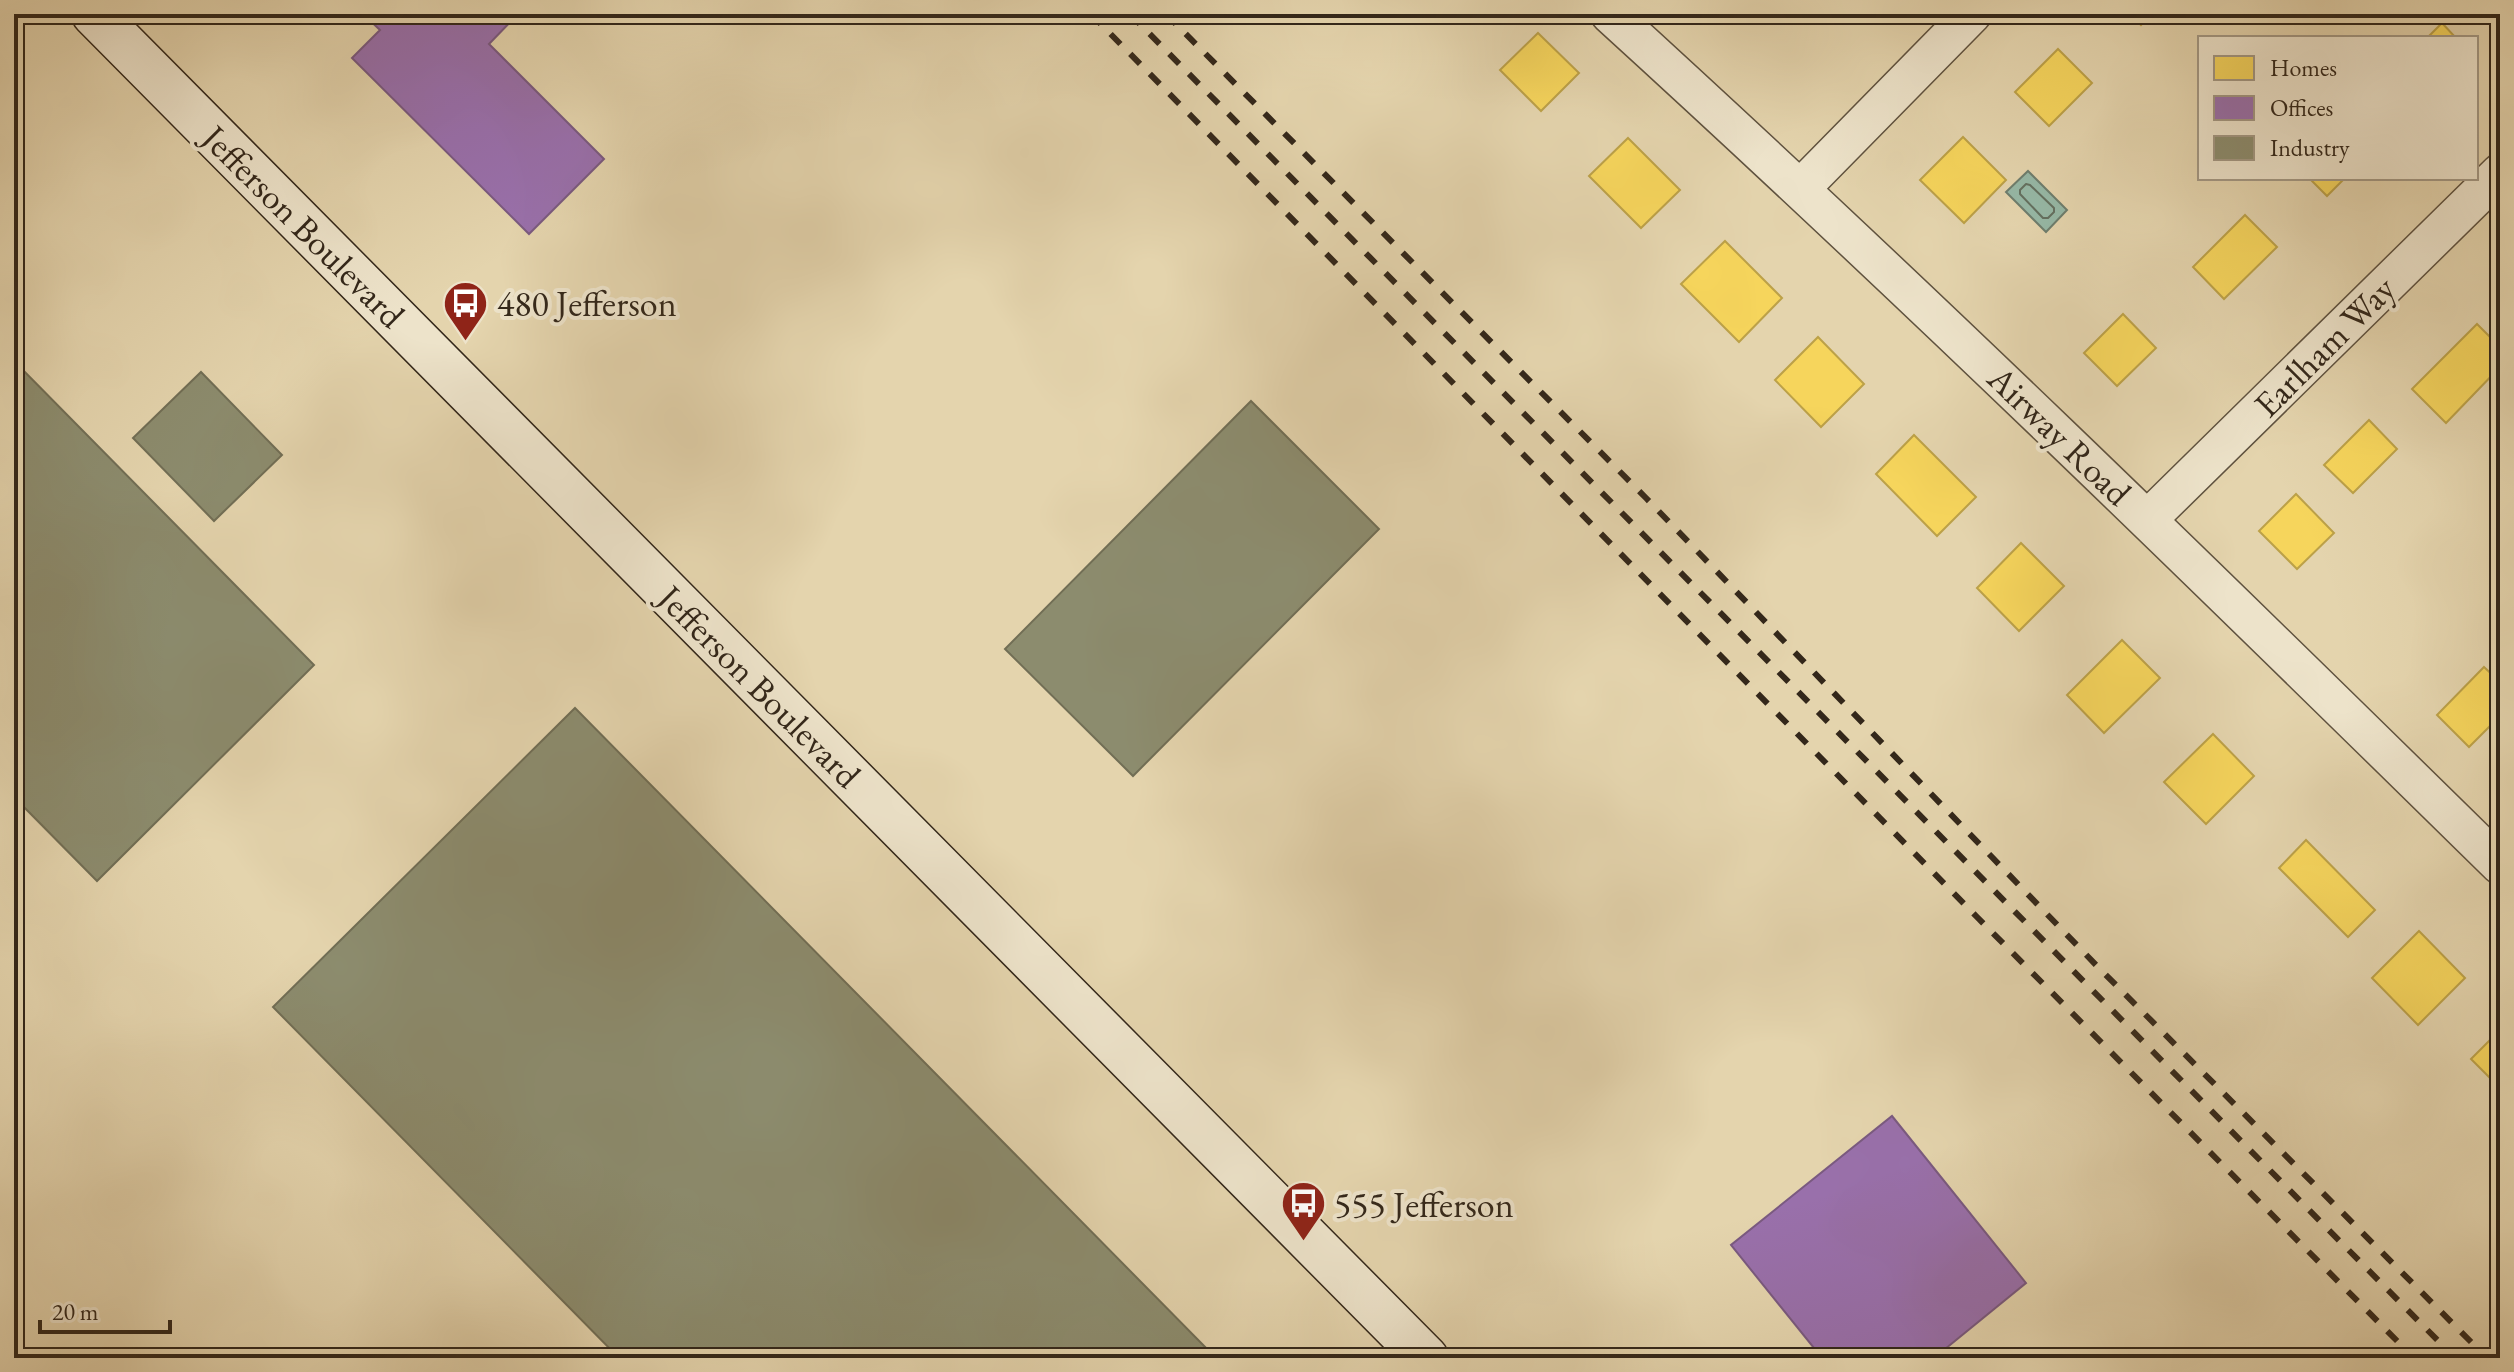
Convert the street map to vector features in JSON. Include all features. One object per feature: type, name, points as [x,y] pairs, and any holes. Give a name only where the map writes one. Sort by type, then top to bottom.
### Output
[{"type":"main road","name":"Jefferson Boulevard","points":[[94,14],[1426,1358]]},
{"type":"street","name":"Airway Road","points":[[1610,14],[1801,188],[2148,519],[2500,865]]},
{"type":"street","points":[[1801,188],[1972,14]]},
{"type":"street","name":"Earlham Way","points":[[2148,519],[2500,173]]},
{"type":"water","points":[[2028,171],[2067,210],[2046,232],[2006,192]]},
{"type":"building: Homes","points":[[2130,14],[2152,14],[2141,25]]},
{"type":"building: Homes","points":[[2442,23],[2454,36],[2429,36]]},
{"type":"building: Homes","points":[[1538,33],[1579,73],[1541,111],[1500,70]]},
{"type":"building: Homes","points":[[2058,49],[2092,83],[2049,126],[2015,92]]},
{"type":"building: Homes","points":[[1963,137],[2006,180],[1964,223],[1920,180]]},
{"type":"building: Homes","points":[[1628,138],[1680,190],[1641,228],[1589,176]]},
{"type":"building: Homes","points":[[2311,180],[2343,180],[2327,196]]},
{"type":"building: Homes","points":[[2245,215],[2277,247],[2224,299],[2193,267]]},
{"type":"building: Homes","points":[[1725,241],[1782,298],[1739,342],[1681,284]]},
{"type":"building: Homes","points":[[2123,314],[2156,348],[2117,386],[2084,353]]},
{"type":"building: Homes","points":[[2477,324],[2500,347],[2500,367],[2446,423],[2412,389]]},
{"type":"building: Homes","points":[[1818,337],[1864,384],[1821,427],[1775,380]]},
{"type":"building: Homes","points":[[2369,420],[2397,449],[2353,493],[2324,465]]},
{"type":"building: Homes","points":[[1914,435],[1976,497],[1937,536],[1876,474]]},
{"type":"building: Homes","points":[[2296,494],[2334,533],[2297,569],[2259,531]]},
{"type":"building: Homes","points":[[2021,543],[2064,586],[2019,631],[1977,588]]},
{"type":"building: Homes","points":[[2122,640],[2160,678],[2104,733],[2067,695]]},
{"type":"building: Homes","points":[[2484,667],[2500,682],[2500,716],[2469,747],[2437,715]]},
{"type":"building: Homes","points":[[2213,734],[2254,776],[2206,824],[2164,782]]},
{"type":"building: Homes","points":[[2306,840],[2375,910],[2348,937],[2279,868]]},
{"type":"building: Homes","points":[[2419,931],[2465,978],[2418,1025],[2372,978]]},
{"type":"building: Homes","points":[[2500,1030],[2500,1088],[2471,1059]]},
{"type":"building: Offices","points":[[363,14],[518,14],[489,44],[604,159],[529,234],[352,58],[380,30]]},
{"type":"building: Offices","points":[[1892,1116],[2026,1283],[1934,1358],[1822,1358],[1731,1245]]},
{"type":"building: Industry","points":[[14,361],[314,665],[97,881],[14,797]]},
{"type":"building: Industry","points":[[201,372],[282,455],[214,521],[133,438]]},
{"type":"building: Industry","points":[[1251,401],[1379,529],[1133,776],[1005,649]]},
{"type":"building: Industry","points":[[575,708],[1216,1358],[619,1358],[273,1007]]},
{"type":"railway","points":[[1091,14],[2414,1358]]},
{"type":"railway","points":[[1130,14],[2455,1358]]},
{"type":"railway","points":[[1166,14],[1646,498],[2096,965],[2487,1358]]},
{"type":"place","name":"480 Jefferson","points":[[466,342]]},
{"type":"place","name":"555 Jefferson","points":[[1303,1243]]}]
